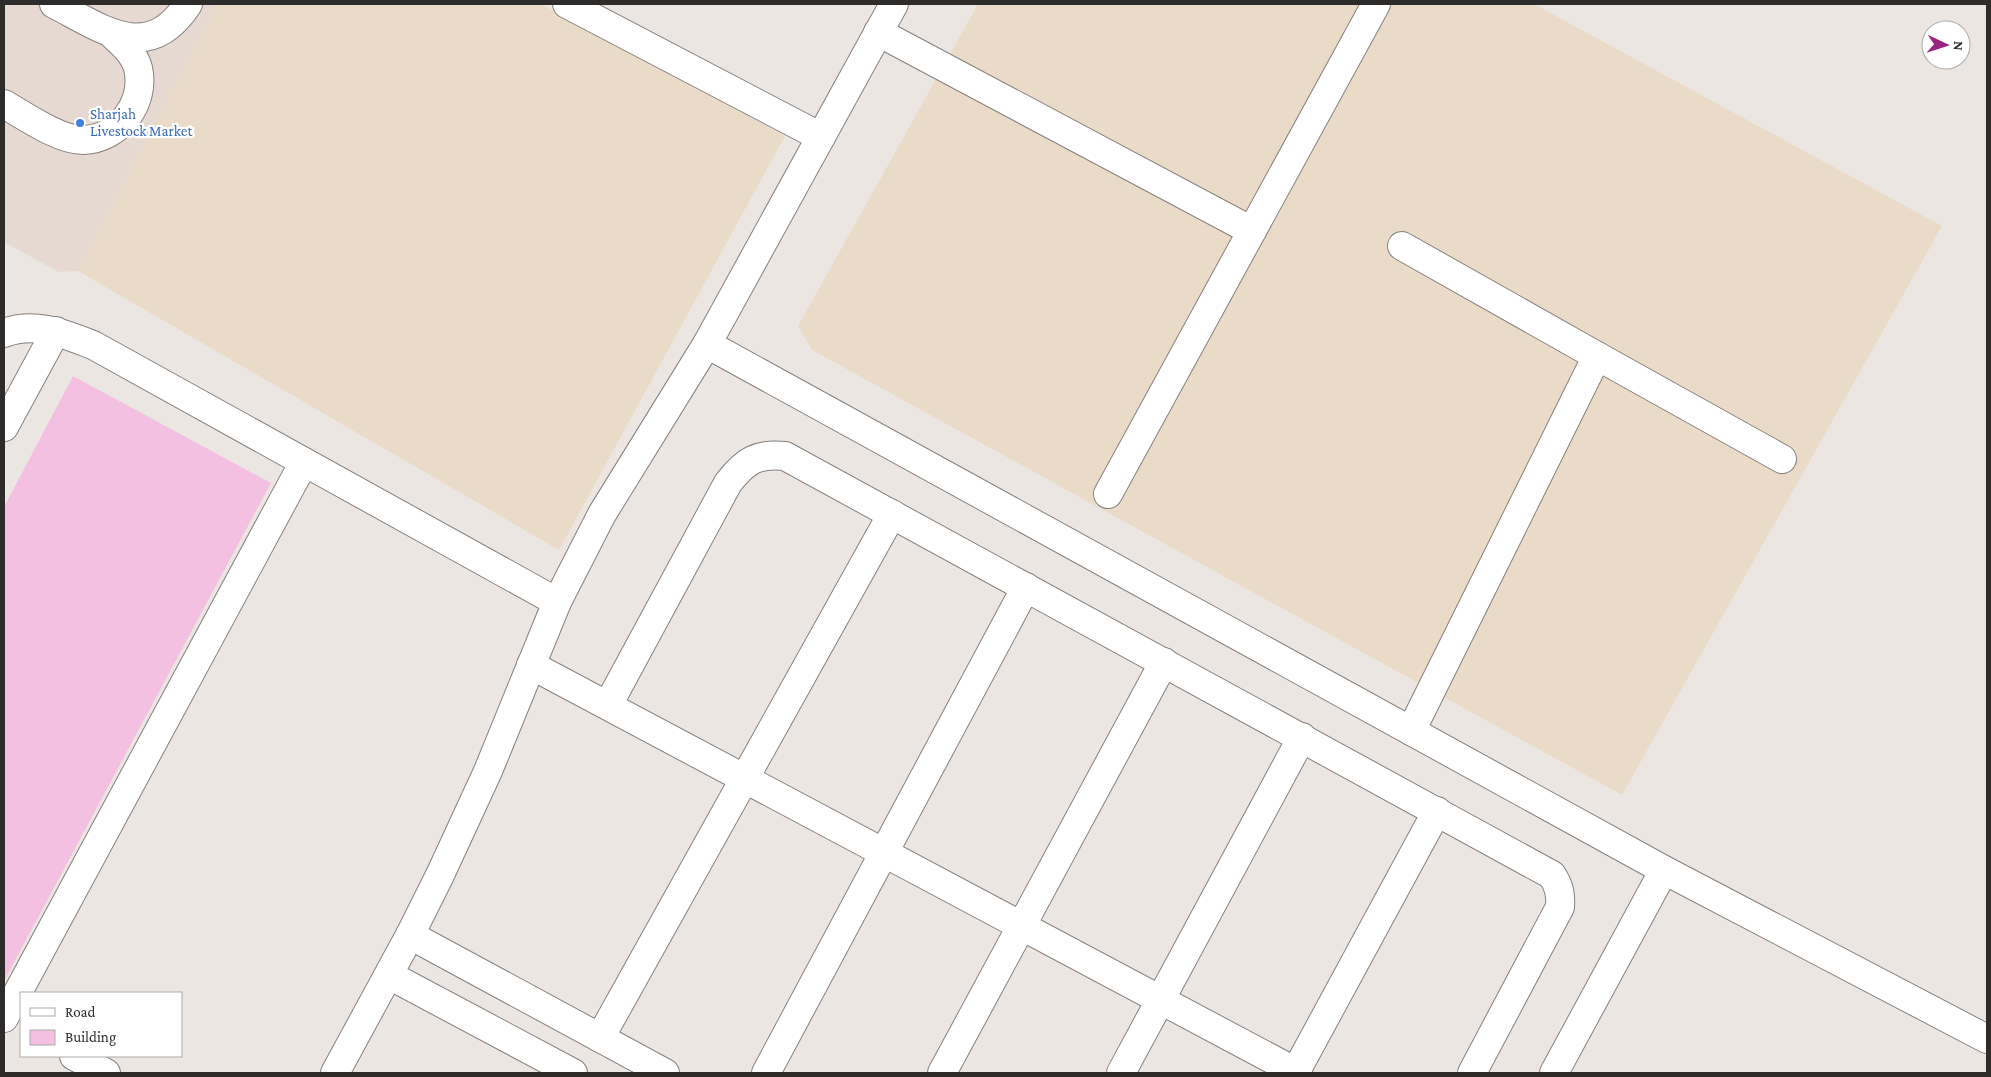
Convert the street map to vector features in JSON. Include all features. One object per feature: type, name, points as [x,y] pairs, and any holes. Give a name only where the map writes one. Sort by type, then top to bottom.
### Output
[{"type":"lane","points":[[4,104],[60,134],[82,140],[102,136],[120,125],[133,108],[139,89],[138,68],[128,49],[113,35],[54,4]]},
{"type":"lane","points":[[113,35],[131,38],[150,36],[166,29],[179,17],[188,4]]},
{"type":"lane","points":[[567,4],[821,137]]},
{"type":"lane","points":[[336,1073],[410,935],[488,771],[557,602],[602,514],[707,344],[894,4]]},
{"type":"lane","points":[[1108,494],[1376,4]]},
{"type":"lane","points":[[878,32],[1252,231]]},
{"type":"lane","points":[[1402,246],[1782,459]]},
{"type":"lane","points":[[4,334],[38,328],[56,331],[93,345],[557,602]]},
{"type":"lane","points":[[4,427],[56,331]]},
{"type":"lane","points":[[707,344],[1664,870],[1987,1039]]},
{"type":"lane","points":[[1411,731],[1597,356]]},
{"type":"lane","points":[[608,705],[728,484],[739,469],[752,459],[769,455],[786,456],[1552,875],[1558,884],[1561,895],[1560,907],[1556,917],[1472,1073]]},
{"type":"lane","points":[[20,1026],[4,1018],[304,462]]},
{"type":"lane","points":[[600,1038],[892,514]]},
{"type":"lane","points":[[766,1073],[1026,587]]},
{"type":"lane","points":[[942,1073],[1164,662]]},
{"type":"lane","points":[[531,665],[1296,1073],[1437,811]]},
{"type":"lane","points":[[1121,1073],[1302,737]]},
{"type":"lane","points":[[1554,1073],[1664,870]]},
{"type":"lane","points":[[410,935],[665,1073]]},
{"type":"lane","points":[[389,975],[573,1073]]},
{"type":"lane","points":[[76,1057],[106,1073]]},
{"type":"shaded area","name":"Sharjah Livestock Market","points":[[4,4],[218,4],[78,271],[59,272],[4,242]]},
{"type":"shaded area","points":[[218,4],[541,4],[785,136],[559,550],[78,271]]},
{"type":"shaded area","points":[[978,4],[1534,4],[1942,226],[1622,795],[812,350],[798,326]]},
{"type":"building","points":[[73,376],[271,483],[4,981],[4,507]]},
{"type":"place","name":"Sharjah Livestock Market","points":[[80,123]]}]
